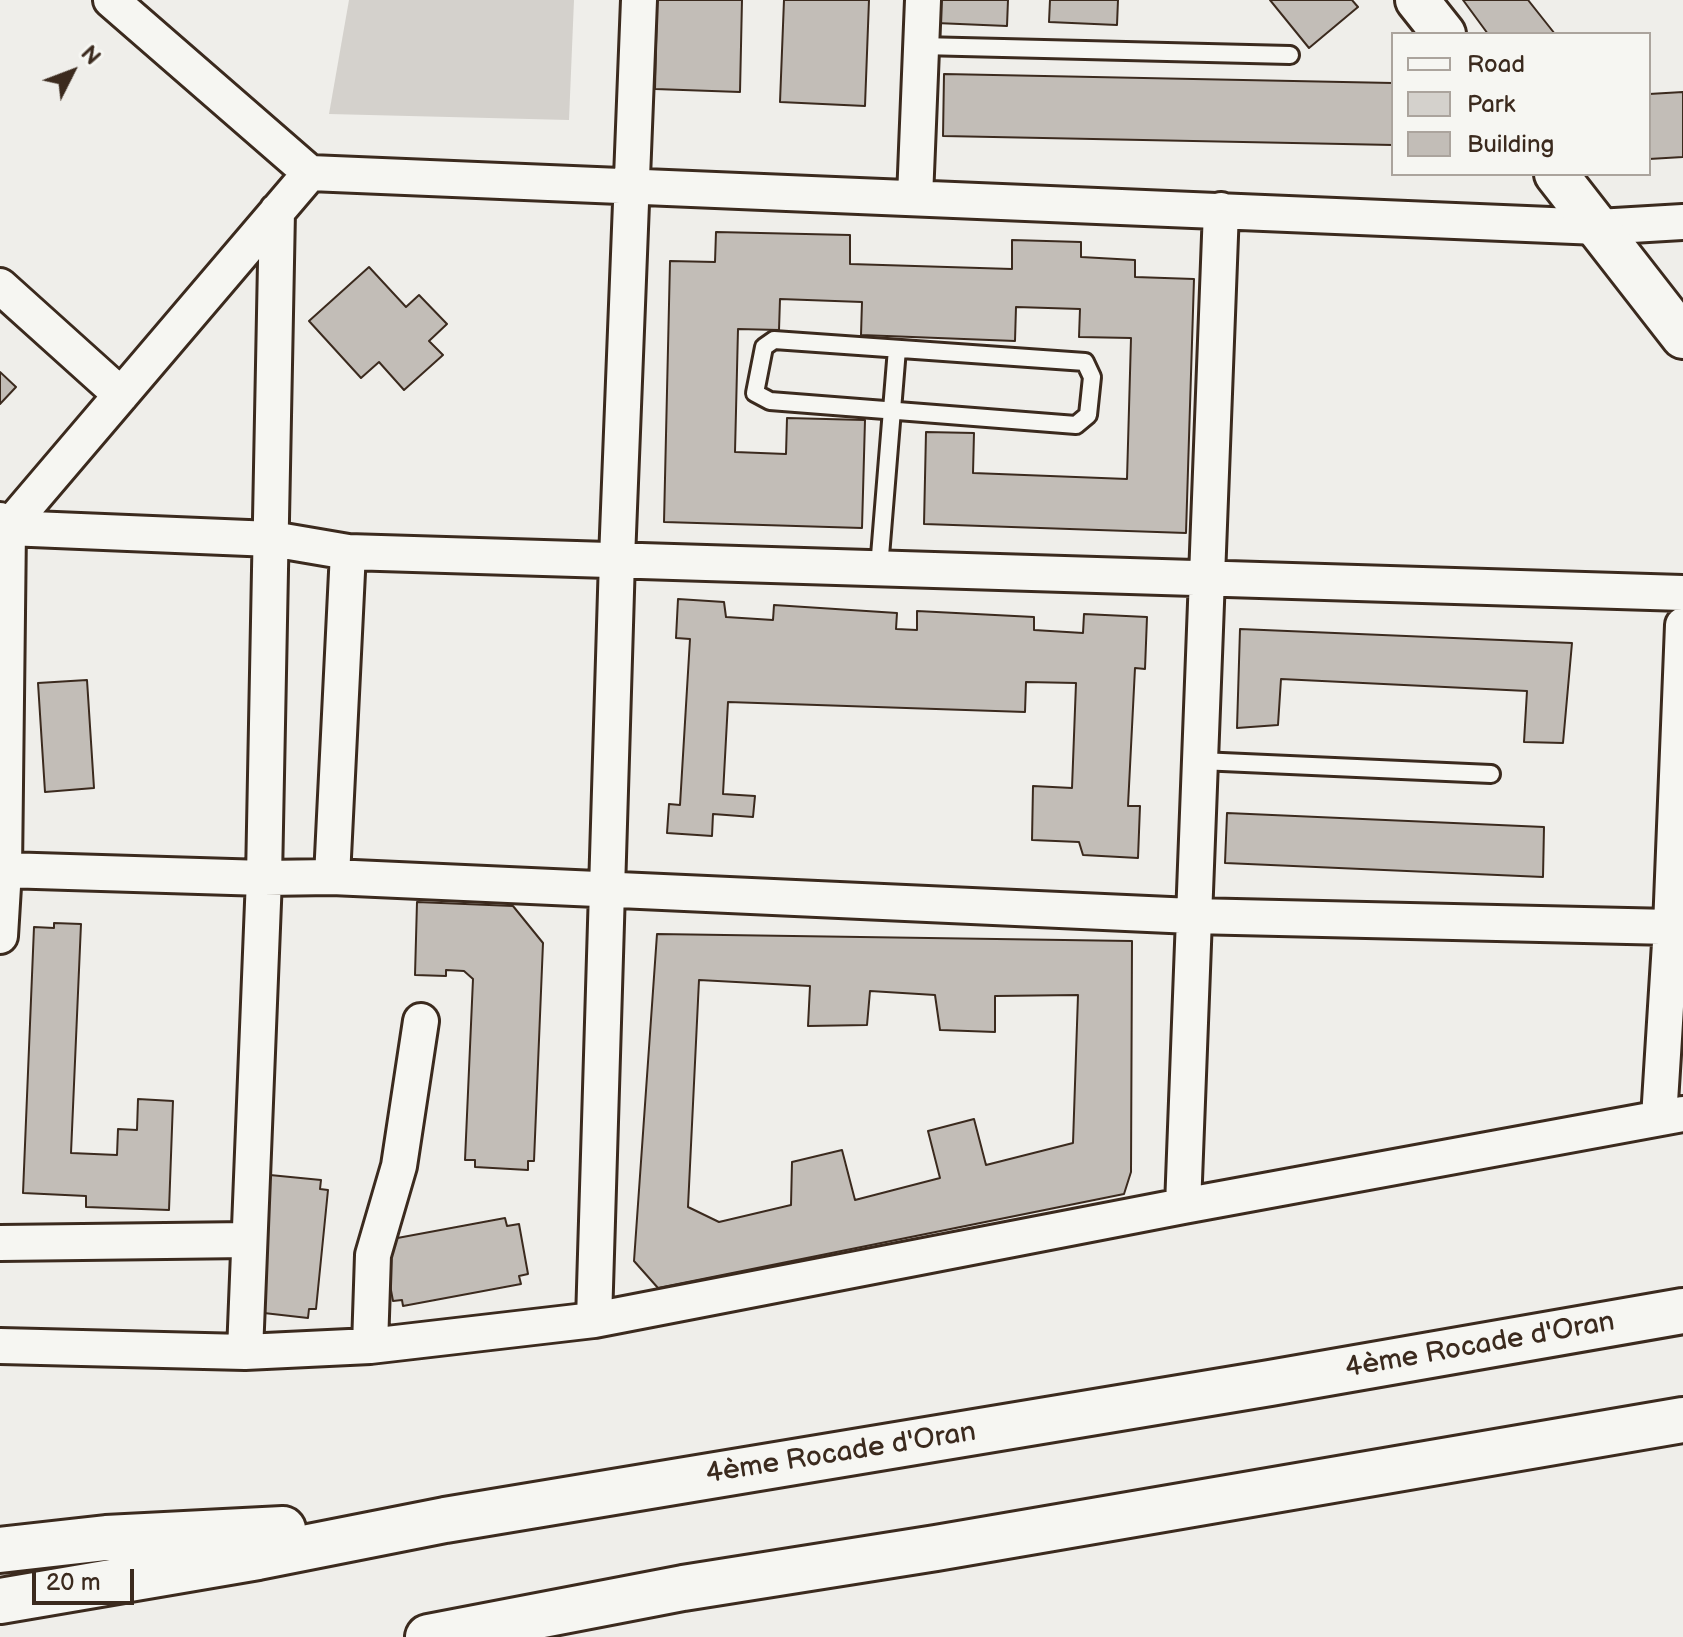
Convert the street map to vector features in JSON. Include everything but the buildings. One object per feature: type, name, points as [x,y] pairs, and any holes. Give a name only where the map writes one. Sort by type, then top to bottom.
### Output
[{"type":"highway","name":"4ème Rocade d'Oran","points":[[0,1601],[258,1557],[445,1520],[1683,1311]]},
{"type":"highway","points":[[428,1637],[683,1588],[936,1548],[1683,1420]]},
{"type":"highway","points":[[0,1550],[106,1538],[445,1520]]},
{"type":"highway","points":[[525,1637],[683,1588]]},
{"type":"street","points":[[111,0],[310,173],[1598,227],[1683,222]]},
{"type":"street","points":[[594,1320],[617,559],[639,0]]},
{"type":"street","points":[[915,198],[923,0]]},
{"type":"street","points":[[1417,0],[1442,32]]},
{"type":"street","points":[[0,936],[4,870],[3,528],[310,173]]},
{"type":"street","points":[[1558,176],[1683,337]]},
{"type":"street","points":[[1183,1206],[1221,210]]},
{"type":"street","points":[[245,1352],[264,878],[277,211]]},
{"type":"street","points":[[0,286],[121,395]]},
{"type":"street","points":[[3,528],[272,539],[348,552],[1683,593]]},
{"type":"street","points":[[332,877],[348,552]]},
{"type":"street","points":[[0,1346],[245,1352],[370,1346],[594,1320],[1671,1116],[1671,927],[1680,803],[1683,625]]},
{"type":"street","points":[[4,870],[264,878],[332,877],[1192,916],[1671,927]]},
{"type":"street","points":[[370,1346],[373,1255],[399,1166],[421,1021]]},
{"type":"street","points":[[0,1243],[248,1240]]},
{"type":"lane","points":[[921,46],[1290,55]]},
{"type":"lane","points":[[774,340],[1085,362],[1092,377],[1088,415],[1076,425],[892,411],[770,401],[755,393],[764,347],[774,340]]},
{"type":"lane","points":[[879,568],[897,349]]},
{"type":"lane","points":[[1200,761],[1491,774]]},
{"type":"green space","points":[[349,0],[574,0],[569,120],[329,114]]}]
